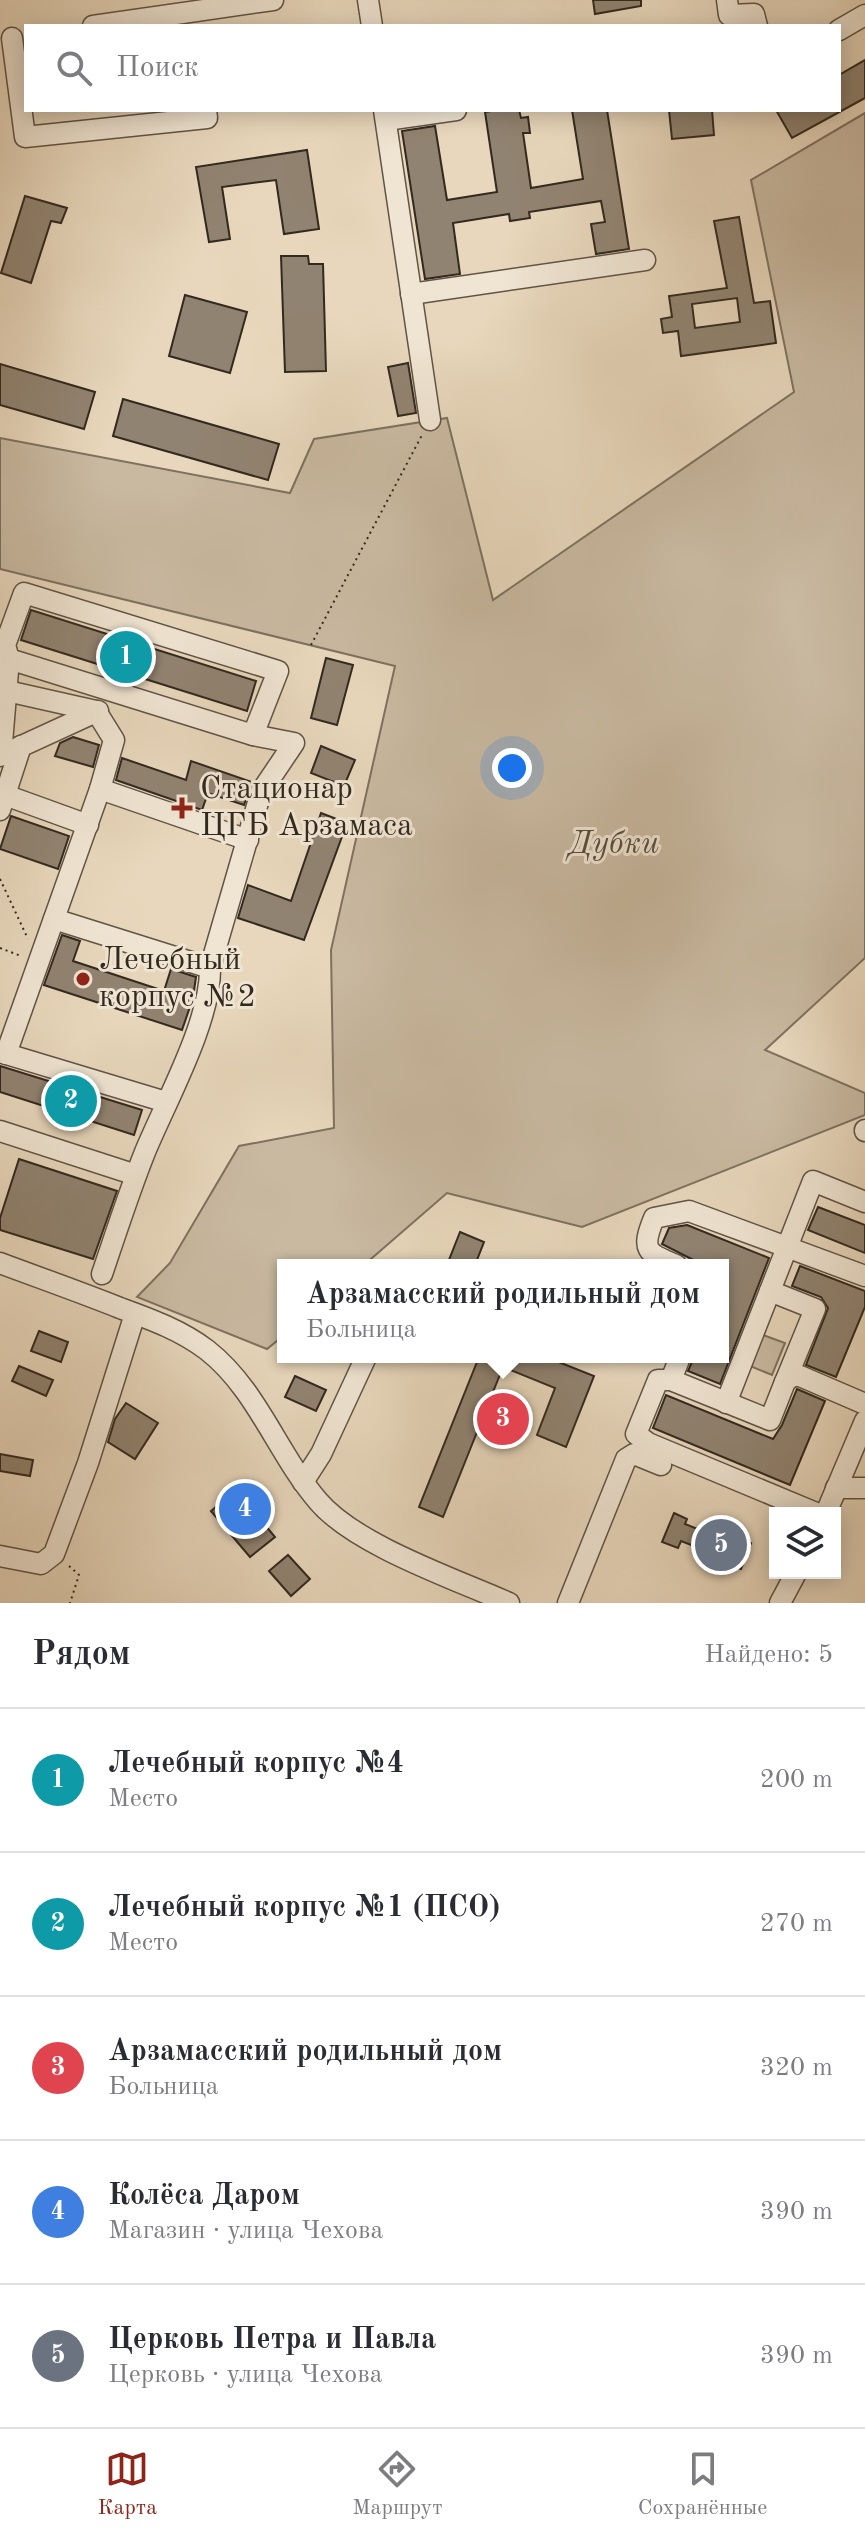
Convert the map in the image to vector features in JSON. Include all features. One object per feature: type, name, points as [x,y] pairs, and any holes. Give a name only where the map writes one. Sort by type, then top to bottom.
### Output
[{"type":"street","points":[[119,24],[196,18],[273,0]]},
{"type":"street","points":[[368,0],[372,24]]},
{"type":"street","points":[[727,0],[729,15],[754,14],[756,24]]},
{"type":"street","points":[[841,29],[865,15]]},
{"type":"street","points":[[13,38],[25,137],[207,118],[206,112]]},
{"type":"street","points":[[428,112],[385,115],[430,420]]},
{"type":"street","points":[[411,294],[645,260]]},
{"type":"street","points":[[1,756],[9,659],[5,645],[24,593],[278,671],[253,735]]},
{"type":"street","points":[[9,659],[253,735],[294,743],[261,792],[210,968],[211,986],[193,1040],[136,1175],[102,1274]]},
{"type":"street","points":[[7,691],[96,711],[114,740],[88,825],[3,1053],[166,1102]]},
{"type":"street","points":[[1,756],[96,711],[134,698]]},
{"type":"street","points":[[21,746],[2,802],[88,825]]},
{"type":"street","points":[[100,789],[248,840]]},
{"type":"street","points":[[54,919],[210,968]]},
{"type":"street","points":[[0,1131],[136,1175]]},
{"type":"street","points":[[726,1403],[813,1181],[865,1202]]},
{"type":"street","points":[[662,1259],[652,1255],[647,1248],[647,1237],[654,1218],[689,1211],[865,1276]]},
{"type":"street","points":[[0,1263],[179,1331],[207,1350],[231,1372],[319,1503],[358,1534],[509,1603]]},
{"type":"street","points":[[770,1291],[815,1309],[770,1420],[671,1380],[658,1380],[636,1434],[648,1443],[802,1507]]},
{"type":"street","points":[[9,1558],[41,1564],[54,1554],[88,1463],[135,1314]]},
{"type":"street","points":[[303,1482],[321,1454],[363,1363]]},
{"type":"street","points":[[671,1380],[678,1363]]},
{"type":"street","points":[[785,1382],[792,1376],[800,1376],[865,1404]]},
{"type":"street","points":[[828,1507],[865,1421]]},
{"type":"street","points":[[568,1603],[626,1459],[634,1454],[661,1465]]},
{"type":"street","points":[[836,1488],[865,1488]]},
{"type":"street","points":[[780,1603],[793,1579]]},
{"type":"path","points":[[311,645],[430,420]]},
{"type":"path","points":[[0,879],[39,962]]},
{"type":"path","points":[[0,948],[39,962]]},
{"type":"path","points":[[54,1554],[79,1575],[70,1603]]},
{"type":"green space","name":"Дубки","points":[[865,113],[865,958],[765,1050],[865,1093],[865,1115],[582,1227],[447,1193],[371,1259],[277,1259],[277,1341],[267,1349],[137,1297],[170,1263],[239,1146],[334,1128],[331,950],[395,666],[0,569],[0,438],[290,493],[314,439],[447,418],[493,600],[794,392],[751,180]]},
{"type":"green space","points":[[763,1335],[785,1343],[772,1375],[750,1366]]},
{"type":"building","points":[[593,0],[641,0],[641,6],[595,14]]},
{"type":"building","points":[[865,60],[865,98],[841,111],[841,74]]},
{"type":"building","points":[[485,112],[520,112],[521,118],[528,117],[530,133],[523,133],[531,188],[583,179],[572,112],[607,112],[629,249],[596,254],[591,224],[605,222],[601,201],[529,212],[530,218],[510,221],[509,214],[453,223],[460,274],[425,279],[402,131],[435,126],[447,200],[497,192]]},
{"type":"building","points":[[669,112],[712,112],[714,135],[672,139]]},
{"type":"building","points":[[777,112],[839,112],[792,138]]},
{"type":"building","points":[[307,150],[319,229],[284,234],[276,180],[222,187],[230,239],[209,242],[196,167]]},
{"type":"building","points":[[25,196],[67,208],[61,223],[51,221],[31,283],[1,273]]},
{"type":"building","points":[[739,217],[754,303],[770,301],[776,343],[681,356],[678,331],[663,333],[661,319],[672,317],[669,296],[727,288],[714,221]],"holes":[[[737,298],[740,322],[695,328],[692,304]]]},
{"type":"building","points":[[281,256],[308,256],[309,264],[323,264],[326,371],[285,372]]},
{"type":"building","points":[[185,295],[247,312],[230,373],[169,356]]},
{"type":"building","points":[[408,363],[416,413],[398,416],[388,367]]},
{"type":"building","points":[[0,364],[95,392],[84,429],[0,405]]},
{"type":"building","points":[[123,399],[279,444],[268,480],[113,436]]},
{"type":"building","points":[[31,610],[256,681],[247,711],[21,640]]},
{"type":"building","points":[[326,658],[353,665],[337,725],[311,718]]},
{"type":"building","points":[[73,737],[99,745],[93,767],[55,756],[60,743]]},
{"type":"building","points":[[321,746],[355,760],[344,786],[311,773]]},
{"type":"building","points":[[122,758],[186,780],[191,761],[252,782],[244,805],[208,793],[202,810],[116,780]]},
{"type":"building","points":[[321,813],[347,823],[304,940],[238,918],[248,885],[291,901]]},
{"type":"building","points":[[11,816],[69,836],[58,869],[0,849]]},
{"type":"building","name":"Лечебный корпус №2","points":[[62,935],[80,941],[73,961],[164,991],[171,969],[196,977],[193,998],[182,1030],[44,985]]},
{"type":"building","points":[[0,1066],[142,1110],[134,1135],[0,1092]]},
{"type":"building","points":[[19,1159],[117,1191],[93,1259],[0,1230],[0,1218]]},
{"type":"building","points":[[818,1207],[865,1225],[865,1253],[808,1230]]},
{"type":"building","points":[[687,1225],[769,1258],[729,1361],[729,1259],[691,1259],[662,1244],[669,1228]]},
{"type":"building","points":[[460,1232],[484,1242],[477,1259],[449,1259]]},
{"type":"building","points":[[800,1266],[865,1291],[865,1307],[836,1377],[806,1365],[828,1308],[821,1297],[792,1286]]},
{"type":"building","points":[[39,1331],[68,1342],[61,1362],[31,1351]]},
{"type":"building","points":[[477,1363],[561,1363],[594,1376],[566,1447],[537,1435],[555,1388],[503,1367],[443,1517],[419,1507]]},
{"type":"building","points":[[691,1363],[728,1363],[720,1384],[688,1371]]},
{"type":"building","points":[[19,1366],[53,1380],[46,1396],[12,1381]]},
{"type":"building","points":[[295,1376],[326,1390],[316,1411],[285,1397]]},
{"type":"building","points":[[797,1389],[825,1401],[790,1485],[653,1428],[666,1395],[773,1439]]},
{"type":"building","points":[[126,1403],[158,1423],[135,1459],[108,1442],[115,1419]]},
{"type":"building","points":[[0,1454],[33,1460],[30,1476],[0,1471]]},
{"type":"building","points":[[236,1490],[275,1537],[250,1557],[211,1511]]},
{"type":"building","points":[[674,1513],[687,1519],[685,1524],[710,1534],[712,1528],[751,1543],[741,1569],[700,1555],[702,1549],[681,1541],[678,1548],[662,1542]]},
{"type":"building","points":[[288,1555],[310,1579],[291,1596],[269,1571]]},
{"type":"place","name":"Лечебный корпус №4","points":[[126,657]]},
{"type":"place","name":"Стационар ЦГБ Арзамаса","points":[[182,808]]},
{"type":"place","name":"Лечебный корпус №2","points":[[83,979]]},
{"type":"place","name":"Лечебный корпус №1 (ПСО)","points":[[71,1101]]},
{"type":"place","name":"Арзамасский родильный дом","points":[[503,1419]]},
{"type":"place","name":"Колёса Даром","points":[[245,1509]]},
{"type":"place","name":"Церковь Петра и Павла","points":[[721,1545]]}]
